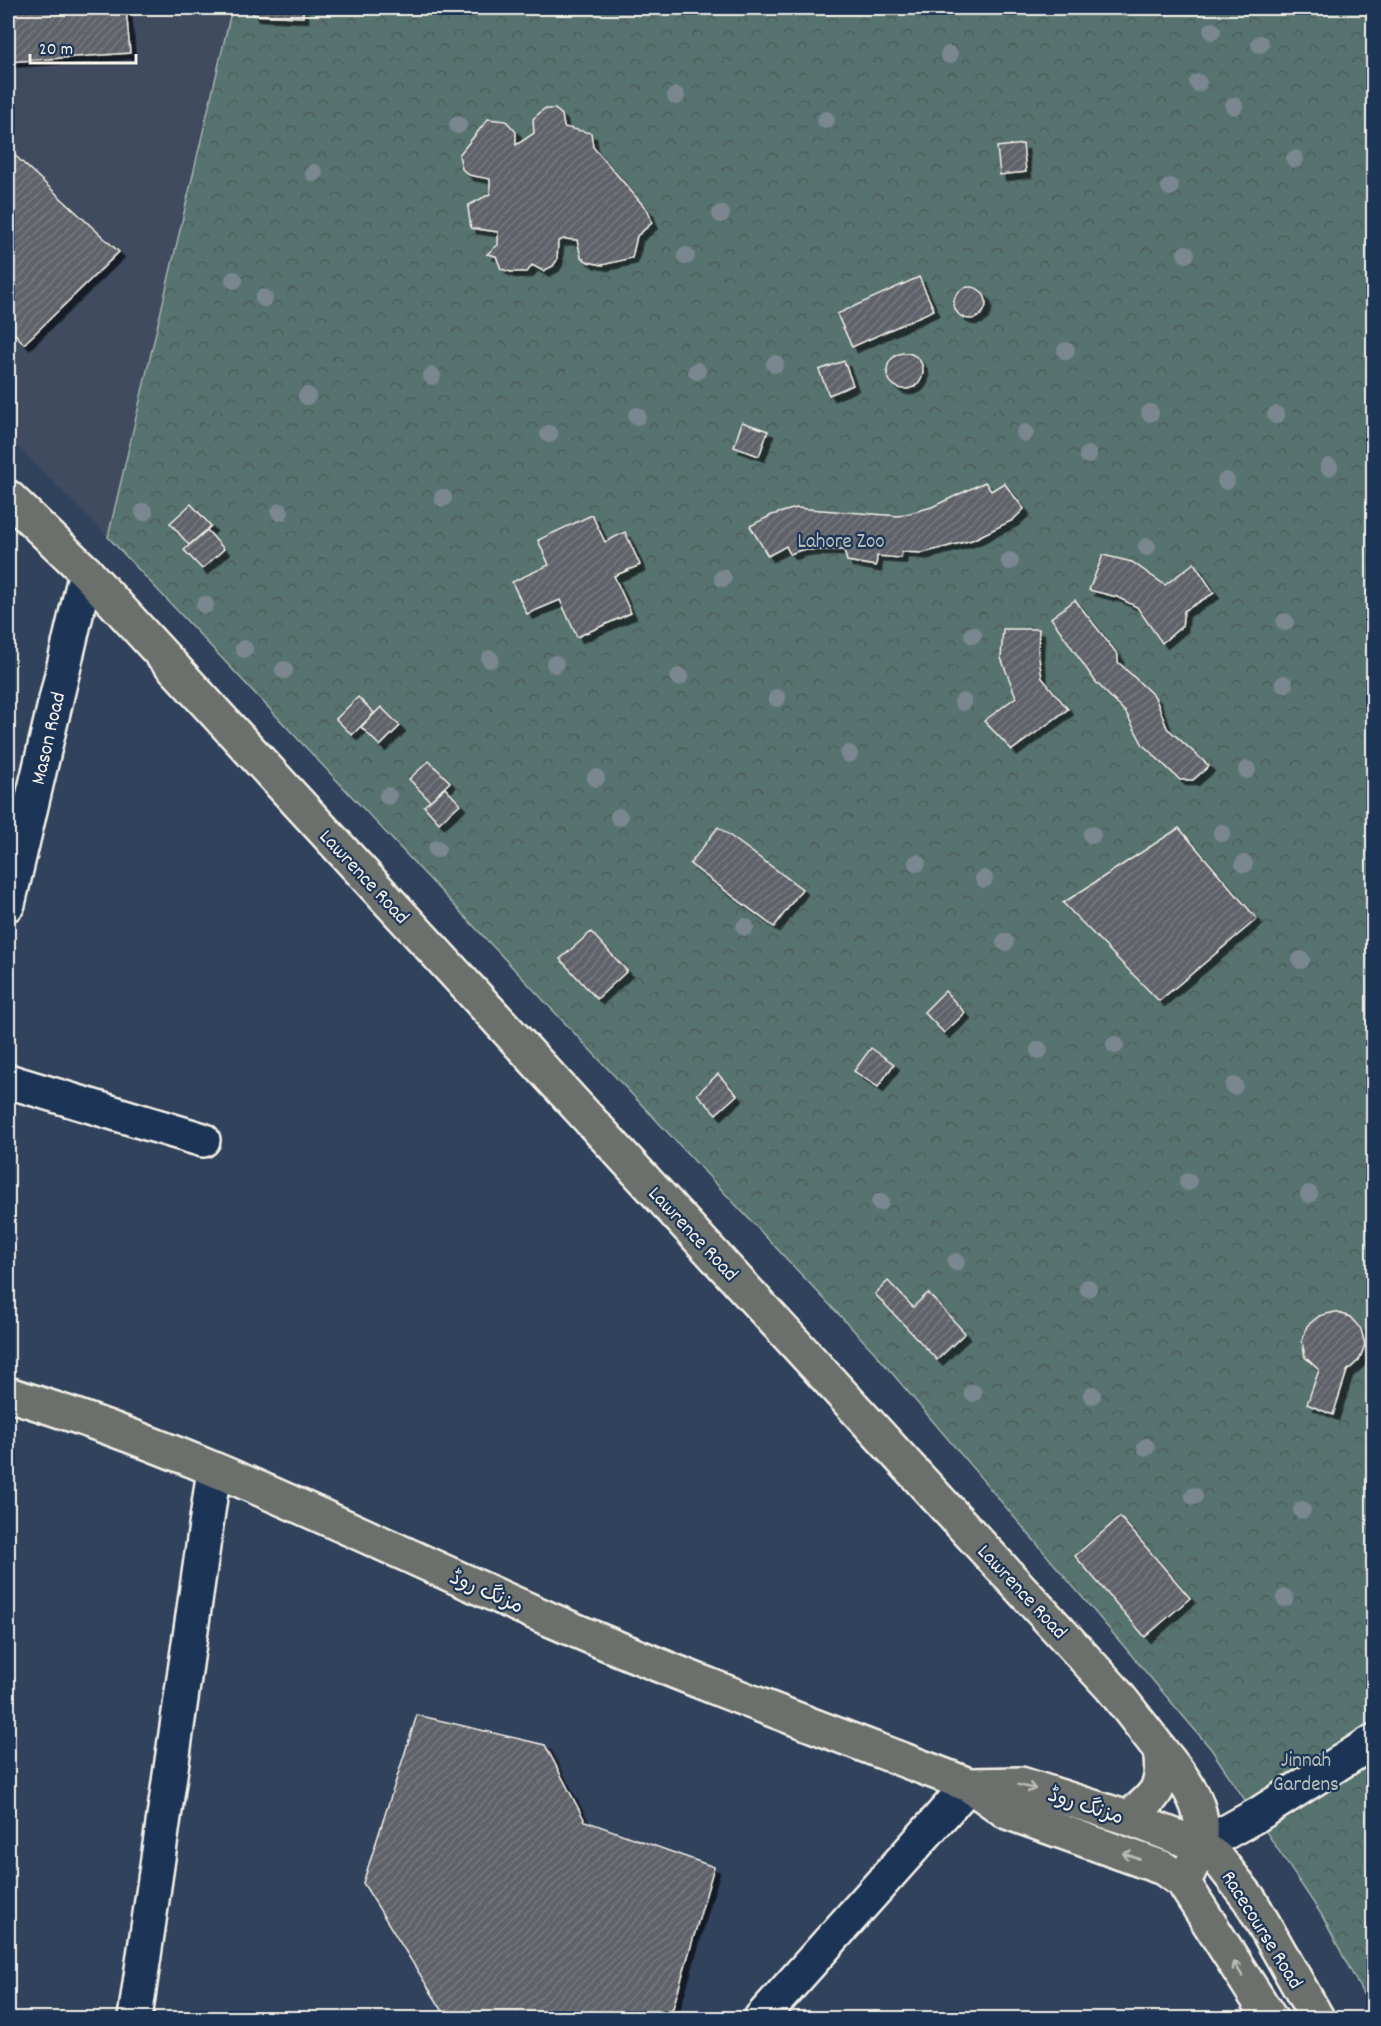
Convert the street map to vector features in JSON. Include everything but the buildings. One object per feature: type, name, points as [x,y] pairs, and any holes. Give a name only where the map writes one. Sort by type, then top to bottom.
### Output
[{"type":"main road","name":"Lawrence Road","points":[[8,497],[86,572],[1111,1687],[1193,1793],[1199,1807],[1202,1827],[1201,1846],[1183,1882]]},
{"type":"main road","name":"مزنگ روڈ","points":[[8,1394],[50,1407],[214,1470],[559,1623],[969,1785],[1007,1812],[1163,1868],[1183,1882]]},
{"type":"main road","points":[[1128,1818],[1152,1798],[1161,1782],[1160,1750]]},
{"type":"main road","name":"مزنگ روڈ","points":[[969,1785],[1021,1784],[1128,1818],[1201,1846]]},
{"type":"main road","name":"Racecourse Road","points":[[1201,1846],[1218,1859],[1250,1900],[1317,2019]]},
{"type":"main road","points":[[1183,1882],[1270,2019]]},
{"type":"street","name":"Mason Road","points":[[8,904],[86,572]]},
{"type":"street","points":[[8,1081],[203,1140]]},
{"type":"street","points":[[135,2019],[214,1470]]},
{"type":"street","points":[[1201,1846],[1257,1815],[1374,1741]]},
{"type":"street","points":[[773,2014],[969,1785]]},
{"type":"shaded area","points":[[8,8],[232,8],[108,537],[8,437]]},
{"type":"green space","name":"Lahore Zoo","points":[[232,8],[1373,8],[1373,2013],[1321,1914],[1211,1749],[875,1353],[108,537]]},
{"type":"park label","name":"Jinnah Gardens","points":[[1306,1771]]}]
